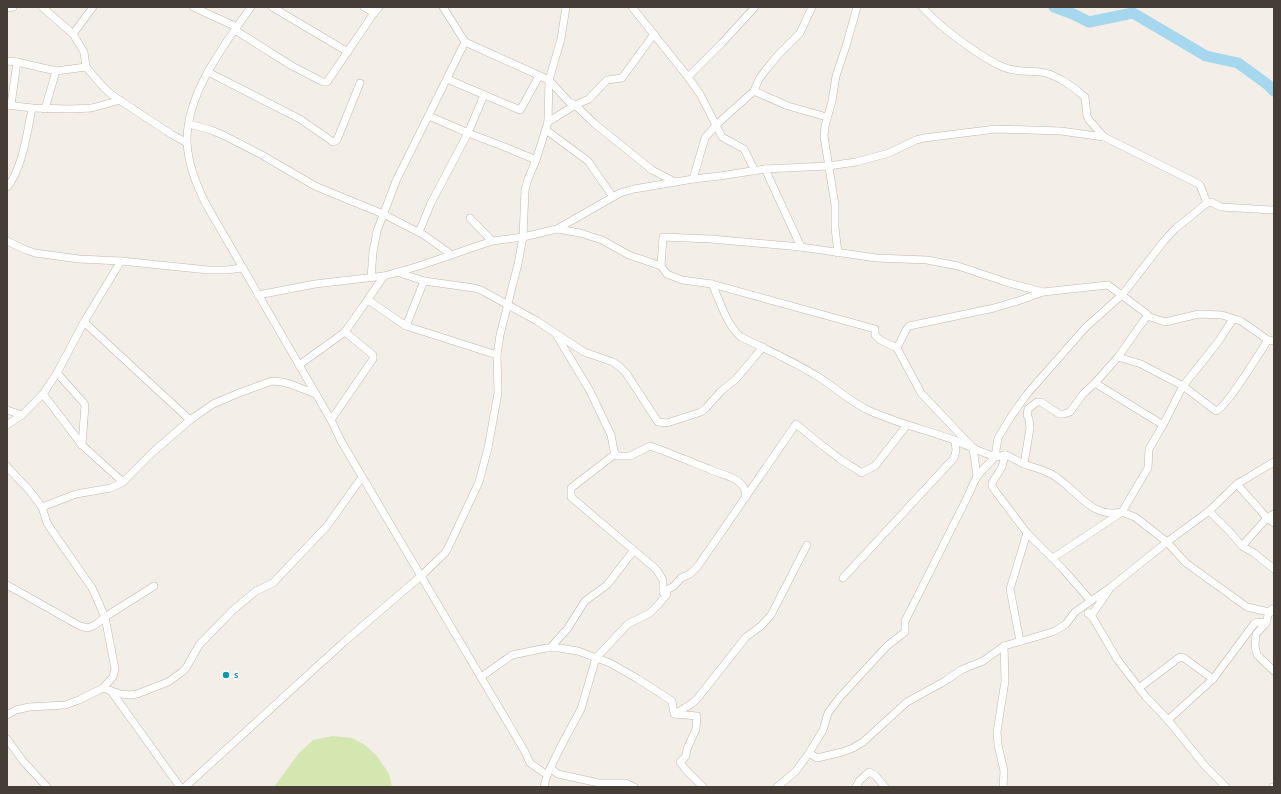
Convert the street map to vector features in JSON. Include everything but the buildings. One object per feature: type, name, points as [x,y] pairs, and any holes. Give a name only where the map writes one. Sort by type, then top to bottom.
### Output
[{"type":"street","points":[[7,8],[13,7]]},
{"type":"street","points":[[42,7],[73,34],[84,52],[86,67],[104,88],[112,95],[187,143]]},
{"type":"street","points":[[73,34],[93,7]]},
{"type":"street","points":[[193,7],[236,28],[292,66],[325,82],[329,80],[379,7]]},
{"type":"street","points":[[251,7],[208,72],[197,93],[189,124],[187,143],[199,191],[258,296],[331,420],[341,441],[524,750],[530,763],[547,775]]},
{"type":"street","points":[[272,7],[348,52]]},
{"type":"street","points":[[364,7],[374,13]]},
{"type":"street","points":[[443,7],[465,42],[549,80],[569,102],[575,105],[595,124],[652,170],[675,182]]},
{"type":"street","points":[[185,787],[344,642],[421,576],[445,553],[448,548],[478,482],[488,448],[498,393],[497,355],[500,335],[518,264],[523,237],[525,190],[548,122],[549,80],[561,39],[566,7]]},
{"type":"street","points":[[632,7],[700,94],[722,137],[744,149],[755,171]]},
{"type":"street","points":[[688,77],[755,7]]},
{"type":"street","points":[[693,178],[705,138],[716,125],[754,91],[759,79],[765,71],[778,55],[800,33],[812,7]]},
{"type":"street","points":[[838,253],[835,228],[835,205],[824,136],[836,76],[847,44],[857,7]]},
{"type":"street","points":[[922,7],[956,37],[995,63],[1005,68],[1020,72],[1038,71],[1046,73],[1079,91],[1085,97],[1087,116],[1104,137]]},
{"type":"street","points":[[548,122],[575,105],[589,99],[609,79],[622,78],[654,34]]},
{"type":"street","points":[[371,278],[377,230],[396,181],[465,42]]},
{"type":"street","points":[[7,61],[56,71],[86,67]]},
{"type":"street","points":[[17,62],[9,105],[45,109],[70,109],[92,108],[120,100]]},
{"type":"street","points":[[45,109],[56,71]]},
{"type":"street","points":[[208,72],[300,119],[333,142],[337,140],[360,83]]},
{"type":"street","points":[[447,79],[520,110],[539,76]]},
{"type":"street","points":[[754,91],[788,106],[827,117]]},
{"type":"street","points":[[419,232],[431,203],[468,134],[484,95]]},
{"type":"street","points":[[7,186],[12,181],[24,147],[32,108]]},
{"type":"street","points":[[429,116],[468,134],[510,148],[536,160]]},
{"type":"street","points":[[189,124],[211,130],[225,136],[262,155],[315,186],[383,214],[419,232],[452,255]]},
{"type":"street","points":[[258,296],[315,284],[384,276],[492,241],[523,237],[557,229],[620,193],[634,189],[693,178],[765,170],[828,166],[856,162],[889,153],[916,140],[924,138],[996,129],[1061,131],[1104,137],[1197,183],[1200,186],[1207,203]]},
{"type":"street","points":[[546,130],[588,161],[613,197]]},
{"type":"street","points":[[765,170],[801,247]]},
{"type":"street","points":[[777,787],[796,771],[809,753],[823,730],[828,713],[836,702],[887,646],[905,632],[905,621],[960,513],[977,476],[995,457],[998,438],[1027,394],[1086,327],[1122,296],[1175,229],[1207,203],[1211,202],[1221,208],[1274,210]]},
{"type":"street","points":[[470,218],[492,241]]},
{"type":"street","points":[[557,229],[580,233],[602,240],[629,255],[661,266],[667,274],[682,280],[712,284],[874,329],[875,335],[880,340],[897,348],[921,393],[973,448],[977,476]]},
{"type":"street","points":[[661,266],[664,237],[710,239],[801,247],[876,258],[927,260],[958,266],[1009,283],[1043,292]]},
{"type":"street","points":[[7,241],[35,253],[79,259],[121,261],[208,270],[242,268]]},
{"type":"street","points":[[7,425],[22,415],[43,394],[57,373],[84,322],[121,261]]},
{"type":"street","points":[[396,272],[424,281],[481,290],[537,321],[556,335],[584,352],[607,359],[619,366],[658,422],[666,423],[701,412],[721,391],[736,379],[763,348]]},
{"type":"street","points":[[299,365],[345,332],[384,276]]},
{"type":"street","points":[[406,326],[424,281]]},
{"type":"street","points":[[712,284],[730,325],[741,337],[793,362],[820,378],[859,406],[907,425],[955,440],[995,457],[1005,455],[1024,464],[1047,472],[1058,478],[1092,507],[1107,513],[1122,512],[1135,516],[1167,542],[1186,563],[1247,607],[1272,610],[1266,623],[1256,634],[1256,650],[1257,654],[1274,670]]},
{"type":"street","points":[[897,348],[906,330],[910,326],[994,308],[1043,292],[1108,285],[1147,314],[1147,316],[1165,322],[1199,314],[1222,315],[1241,321],[1271,340],[1218,411],[1214,410],[1183,386],[1141,364],[1118,357]]},
{"type":"street","points":[[368,300],[406,326],[497,355]]},
{"type":"street","points":[[1024,464],[1030,428],[1027,415],[1028,409],[1037,402],[1041,402],[1059,414],[1070,412],[1083,394],[1118,357],[1147,316]]},
{"type":"street","points":[[1053,558],[1122,512],[1148,468],[1149,449],[1183,386],[1218,342],[1233,319]]},
{"type":"street","points":[[84,322],[190,420]]},
{"type":"street","points":[[331,420],[373,359],[373,355],[345,332]]},
{"type":"street","points":[[556,335],[590,391],[611,435],[615,454]]},
{"type":"street","points":[[57,373],[85,405],[82,445]]},
{"type":"street","points":[[42,507],[76,494],[111,488],[123,482],[153,452],[190,420],[213,404],[239,393],[272,381],[286,383],[316,394]]},
{"type":"street","points":[[1095,383],[1163,425]]},
{"type":"street","points":[[43,394],[82,445],[123,482]]},
{"type":"street","points":[[7,410],[22,415]]},
{"type":"street","points":[[663,592],[674,586],[681,578],[690,574],[698,566],[796,424],[839,458],[851,467],[859,470],[861,473],[875,466],[907,425]]},
{"type":"street","points":[[843,578],[954,458],[956,451],[955,440]]},
{"type":"street","points":[[615,454],[619,456],[630,456],[650,446],[736,480],[745,487],[746,497]]},
{"type":"street","points":[[544,787],[550,768],[581,710],[596,658],[628,624],[650,613],[667,594],[663,592],[662,580],[658,572],[571,497],[571,488],[573,486],[615,454]]},
{"type":"street","points":[[1005,455],[1002,467],[993,480],[992,486],[1028,533],[1053,558],[1090,600]]},
{"type":"street","points":[[809,753],[817,758],[853,748],[862,742],[907,702],[945,681],[961,670],[983,661],[1004,646],[1055,631],[1066,624],[1075,612],[1090,600],[1111,587],[1167,542],[1209,511],[1237,484],[1274,462]]},
{"type":"street","points":[[7,715],[16,710],[29,707],[65,706],[80,700],[103,688],[113,677],[115,669],[105,617],[92,588],[47,523],[42,507],[29,490],[8,471]]},
{"type":"street","points":[[103,688],[111,692],[130,695],[137,694],[168,682],[186,668],[199,645],[232,610],[262,588],[271,585],[327,526],[362,477]]},
{"type":"street","points":[[1237,484],[1267,518],[1274,523]]},
{"type":"street","points":[[1209,511],[1242,546],[1254,553],[1274,569]]},
{"type":"street","points":[[1242,546],[1267,518],[1274,514]]},
{"type":"street","points":[[1020,641],[1010,589],[1028,533]]},
{"type":"street","points":[[674,714],[692,704],[697,699],[746,637],[761,626],[771,615],[807,545]]},
{"type":"street","points":[[551,647],[570,625],[585,601],[607,585],[634,550]]},
{"type":"street","points":[[7,586],[80,626],[88,628],[95,626],[105,617],[154,586]]},
{"type":"street","points":[[1111,587],[1093,614],[1088,613],[1093,618],[1117,659],[1146,697],[1168,720],[1205,766],[1226,787]]},
{"type":"street","points":[[1168,720],[1213,679],[1254,624],[1257,622],[1266,623]]},
{"type":"street","points":[[1003,787],[1004,771],[998,745],[997,732],[1005,681],[1004,646]]},
{"type":"street","points":[[481,677],[512,655],[551,647],[578,651],[621,669],[653,688],[672,702],[674,714]]},
{"type":"street","points":[[1139,688],[1180,657],[1184,658],[1213,679]]},
{"type":"street","points":[[111,692],[180,787]]},
{"type":"street","points":[[674,714],[697,716],[696,729],[687,749],[686,756],[680,762],[684,770],[703,787]]},
{"type":"street","points":[[7,739],[23,761],[47,787]]},
{"type":"street","points":[[550,768],[558,774],[599,783],[625,783],[634,787]]},
{"type":"street","points":[[856,787],[859,781],[870,772],[875,774],[885,787]]},
{"type":"green space","points":[[333,736],[352,738],[365,745],[377,756],[389,774],[392,787],[274,787],[299,753],[313,740]]},
{"type":"waterway","points":[[1054,7],[1089,22],[1133,13],[1206,56],[1238,63],[1267,84],[1274,91]]},
{"type":"place","name":"s","points":[[226,675]]}]
